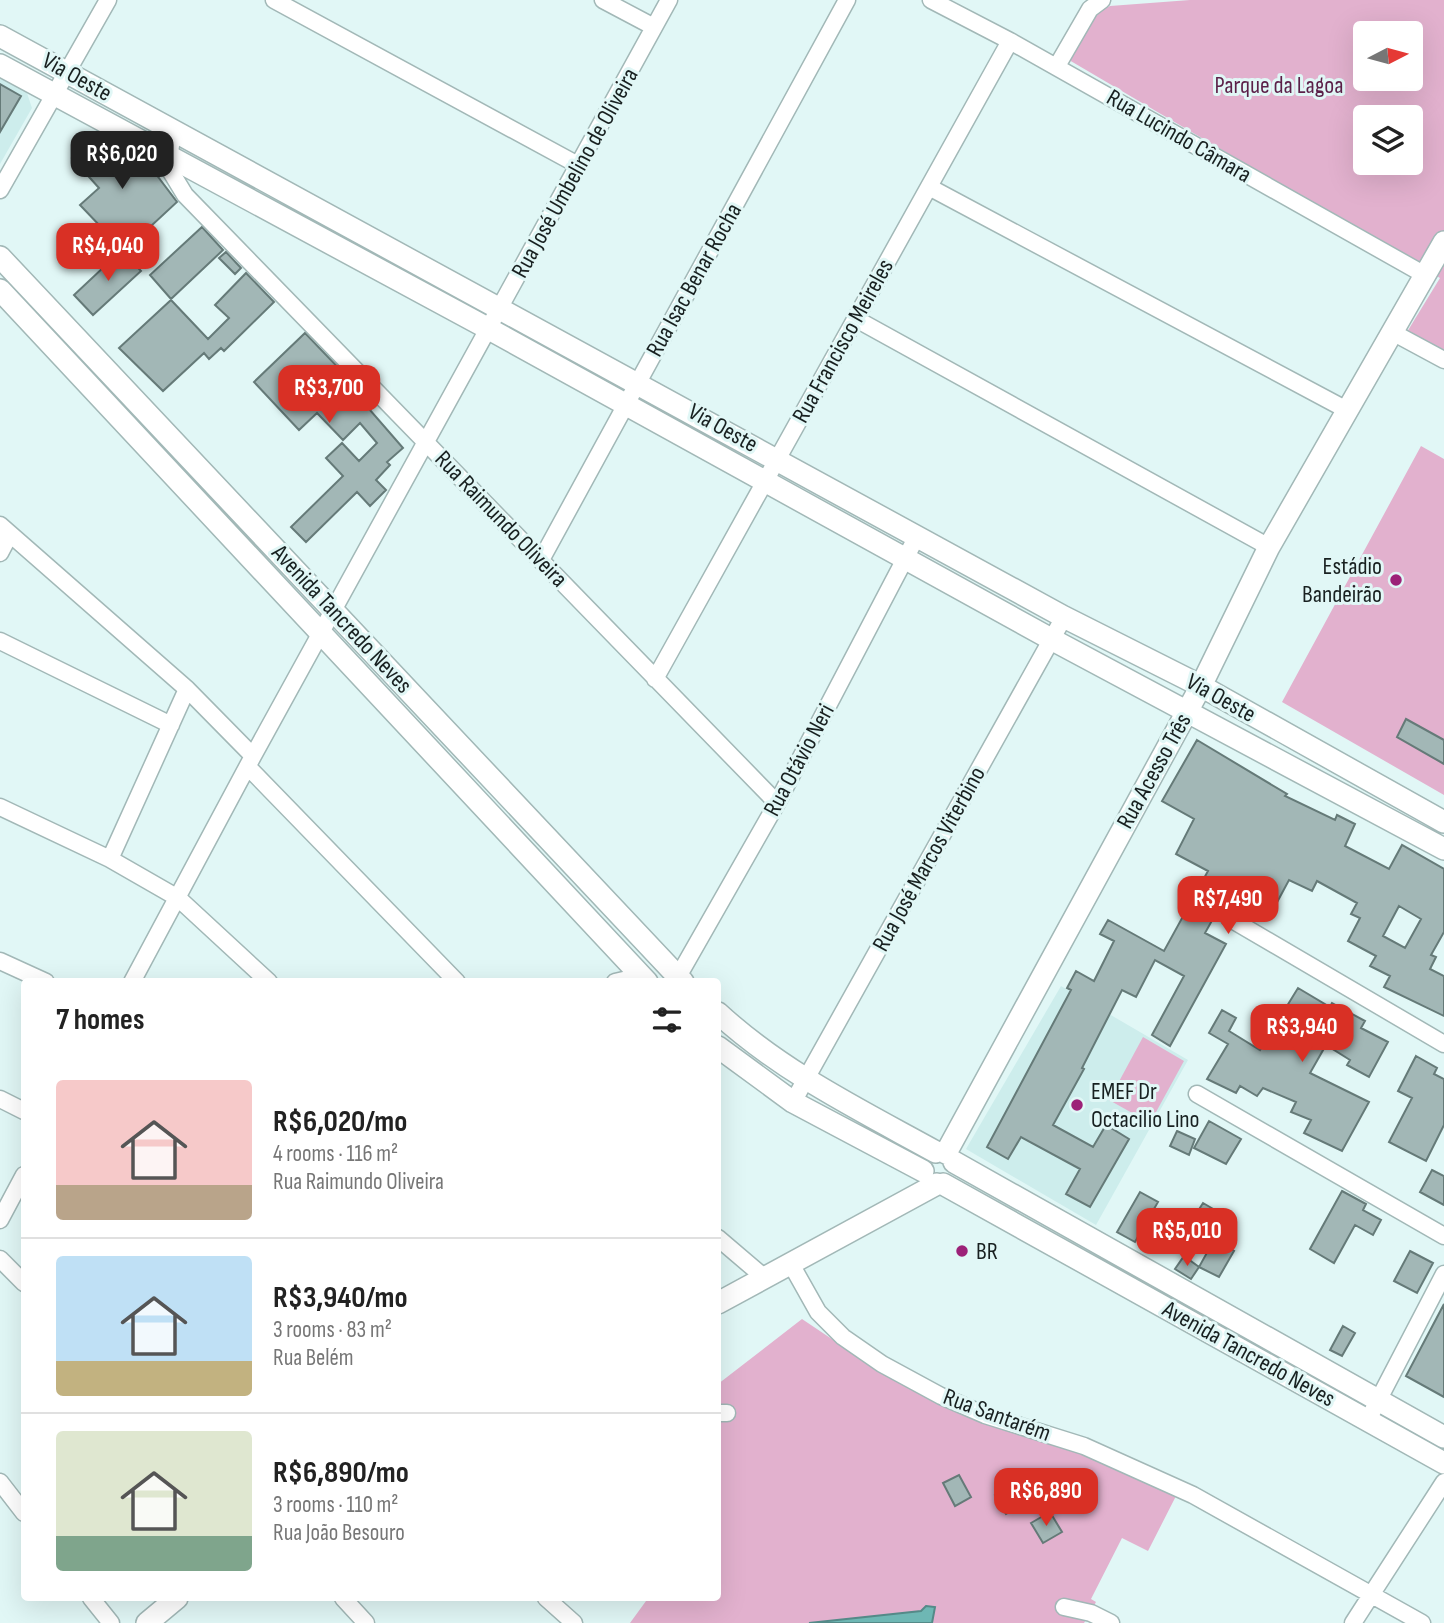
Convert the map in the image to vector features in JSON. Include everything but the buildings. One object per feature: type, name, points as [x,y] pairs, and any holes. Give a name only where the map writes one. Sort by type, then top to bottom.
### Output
[{"type":"street","points":[[0,190],[108,0]]},
{"type":"street","points":[[274,0],[578,165]]},
{"type":"street","points":[[603,0],[654,27]]},
{"type":"street","name":"Rua José Umbelino de Oliveira","points":[[134,978],[669,0]]},
{"type":"street","name":"Rua Isac Benar Rocha","points":[[541,560],[847,0]]},
{"type":"street","name":"Rua Lucindo Câmara","points":[[931,0],[1057,66],[1424,275]]},
{"type":"street","points":[[1057,66],[1090,9],[1102,0]]},
{"type":"street","name":"Via Oeste","points":[[0,36],[639,382],[1065,617],[1200,686],[1444,822]]},
{"type":"street","name":"Rua Francisco Meireles","points":[[655,679],[1010,41]]},
{"type":"street","name":"Via Oeste","points":[[0,65],[168,155],[484,337],[626,405],[1051,639],[1444,849]]},
{"type":"street","points":[[168,155],[173,131]]},
{"type":"street","name":"Rua Raimundo Oliveira","points":[[168,155],[172,178],[185,195],[427,440],[655,679],[778,803]]},
{"type":"street","points":[[929,187],[1345,409]]},
{"type":"street","name":"Rua Acesso Três","points":[[945,1156],[1200,686],[1269,547],[1345,409],[1444,242]]},
{"type":"street","name":"Avenida Tancredo Neves","points":[[0,257],[677,978]]},
{"type":"street","name":"Avenida Tancredo Neves","points":[[0,290],[643,978]]},
{"type":"street","points":[[856,319],[1269,547]]},
{"type":"street","points":[[1392,332],[1444,360]]},
{"type":"street","points":[[0,554],[5,529]]},
{"type":"street","points":[[5,529],[187,689],[250,762],[453,978]]},
{"type":"street","name":"Rua Otávio Neri","points":[[680,978],[778,803],[917,536]]},
{"type":"street","name":"Rua José Marcos Viterbino","points":[[793,1102],[1065,617]]},
{"type":"street","points":[[0,641],[171,725]]},
{"type":"street","points":[[110,859],[187,689]]},
{"type":"street","points":[[0,807],[110,859],[178,898],[265,978]]},
{"type":"street","points":[[1229,918],[1444,1044]]},
{"type":"street","points":[[0,961],[37,978]]},
{"type":"street","name":"Avenida Tancredo Neves","points":[[721,1016],[750,1043],[806,1081],[945,1156],[1444,1437]]},
{"type":"street","name":"Avenida Tancredo Neves","points":[[721,1049],[793,1102],[1444,1463]]},
{"type":"street","points":[[1196,1094],[1444,1236]]},
{"type":"street","points":[[0,1099],[21,1110]]},
{"type":"street","points":[[721,1301],[908,1200],[932,1178],[952,1178],[945,1156],[924,1161],[932,1178]]},
{"type":"street","points":[[0,1220],[21,1181]]},
{"type":"street","points":[[1036,1236],[1048,1215]]},
{"type":"street","points":[[721,1241],[765,1278]]},
{"type":"street","points":[[0,1259],[21,1280]]},
{"type":"street","name":"Rua Santarém","points":[[791,1264],[818,1312],[843,1337],[882,1363],[941,1396],[985,1415],[1084,1446],[1193,1495],[1422,1623]]},
{"type":"street","points":[[1368,1420],[1444,1274]]},
{"type":"street","points":[[0,1482],[21,1509]]},
{"type":"street","points":[[1353,1623],[1444,1482]]},
{"type":"street","points":[[93,1601],[111,1623]]},
{"type":"street","points":[[147,1623],[173,1601]]},
{"type":"street","points":[[346,1601],[366,1623]]},
{"type":"street","points":[[549,1601],[574,1623]]},
{"type":"street","points":[[1064,1607],[1091,1612],[1111,1623]]},
{"type":"shaded area","points":[[0,77],[26,90],[32,108],[0,164]]},
{"type":"shaded area","name":"EMEF Dr Octacilio Lino","points":[[1061,986],[1188,1060],[1096,1225],[966,1149]]},
{"type":"green space","name":"Parque da Lagoa","points":[[1190,0],[1444,0],[1444,353],[1407,332],[1440,278],[1069,60],[1095,13],[1110,6]]},
{"type":"green space","name":"Estádio Bandeirão","points":[[1421,446],[1444,459],[1444,795],[1282,702]]},
{"type":"green space","points":[[1143,1037],[1184,1061],[1150,1123],[1109,1100]]},
{"type":"green space","points":[[802,1319],[887,1376],[1077,1447],[1176,1496],[1148,1551],[1122,1538],[1091,1599],[1096,1602],[1084,1623],[630,1623],[646,1601],[721,1601],[721,1382]]},
{"type":"water","points":[[926,1606],[935,1607],[932,1623],[809,1623],[921,1611]]},
{"type":"place","name":"Estádio Bandeirão","points":[[1396,580]]},
{"type":"place","name":"EMEF Dr Octacilio Lino","points":[[1077,1105]]},
{"type":"place","name":"BR","points":[[962,1251]]}]
